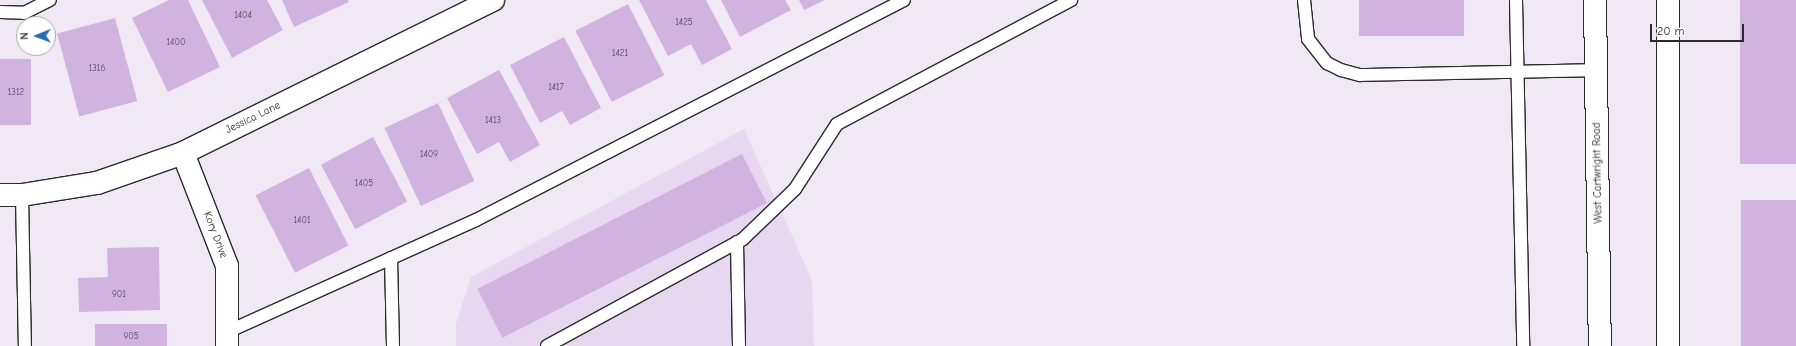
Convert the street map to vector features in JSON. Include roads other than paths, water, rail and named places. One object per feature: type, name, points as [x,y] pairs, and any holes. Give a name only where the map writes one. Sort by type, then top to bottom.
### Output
[{"type":"street","name":"Jessica Lane","points":[[0,195],[22,195],[97,183],[183,153],[493,0]]},
{"type":"street","name":"West Cartwright Road","points":[[1595,0],[1600,346]]},
{"type":"street","points":[[1668,0],[1668,346]]},
{"type":"street","name":"Kory Drive","points":[[183,153],[227,266],[227,339]]},
{"type":"lane","points":[[0,12],[24,13],[50,0]]},
{"type":"lane","points":[[227,339],[391,258],[476,220],[904,0]]},
{"type":"lane","points":[[547,346],[737,242],[779,206],[795,188],[837,124],[1071,0]]},
{"type":"lane","points":[[1304,0],[1308,39],[1327,63],[1341,70],[1360,75],[1596,70]]},
{"type":"lane","points":[[1516,0],[1523,346]]},
{"type":"lane","points":[[22,195],[25,346]]},
{"type":"lane","points":[[737,242],[739,346]]},
{"type":"lane","points":[[391,258],[393,346]]}]
